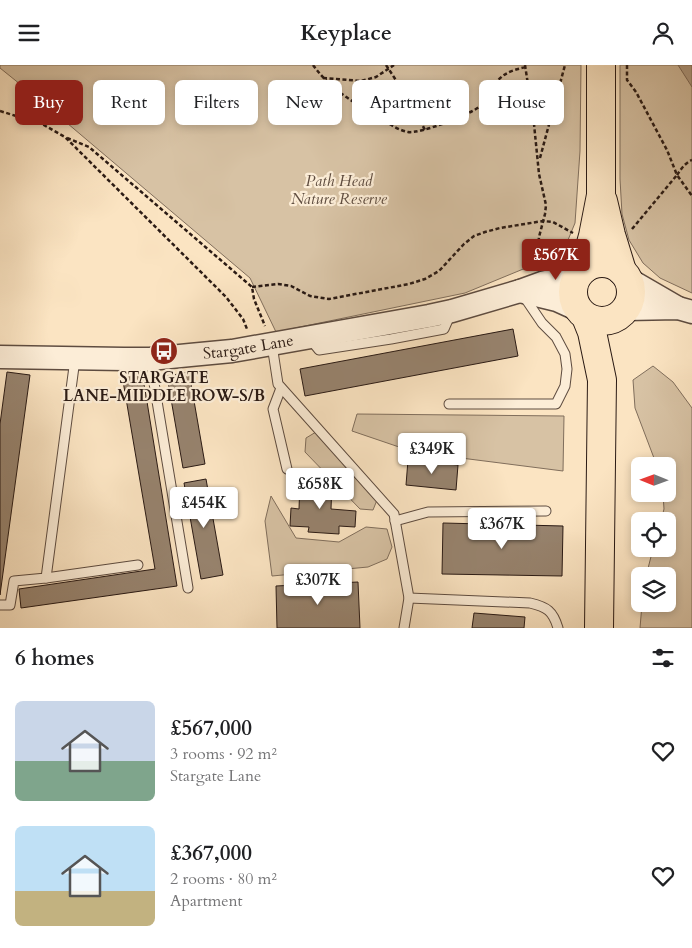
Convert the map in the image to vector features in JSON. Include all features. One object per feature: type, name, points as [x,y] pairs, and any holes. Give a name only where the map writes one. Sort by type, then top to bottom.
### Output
[{"type":"main road","points":[[600,628],[602,380],[592,332],[576,303],[574,288],[582,272],[593,236],[601,195],[601,65]]},
{"type":"main road","points":[[601,195],[611,235],[631,287],[629,302],[614,333],[602,380]]},
{"type":"main road","points":[[582,272],[592,265],[607,264],[614,266],[625,275]]},
{"type":"main road","points":[[583,313],[593,320],[601,321],[616,318],[624,311]]},
{"type":"street","name":"Stargate Lane","points":[[0,357],[150,359],[232,351],[452,311],[582,272]]},
{"type":"street","points":[[625,275],[685,310]]},
{"type":"street","points":[[520,291],[556,300],[583,313]]},
{"type":"street","points":[[624,311],[685,310]]},
{"type":"lane","points":[[449,404],[556,404],[565,386],[568,369],[565,353],[556,337],[542,323],[520,291]]},
{"type":"lane","points":[[263,345],[281,388],[394,514],[408,598],[404,628]]},
{"type":"lane","points":[[46,578],[75,358]]},
{"type":"lane","points":[[150,359],[188,588]]},
{"type":"lane","points":[[281,388],[273,409],[286,469]]},
{"type":"lane","points":[[395,521],[428,512],[546,511]]},
{"type":"lane","points":[[0,605],[10,605],[14,581],[138,565]]},
{"type":"lane","points":[[408,598],[530,603],[546,607],[553,615],[558,628]]},
{"type":"path","points":[[313,65],[322,77],[344,97],[407,132],[425,130],[479,108],[494,84],[501,77],[525,66],[539,174],[546,205],[539,237],[540,269]]},
{"type":"path","points":[[386,65],[409,100],[425,130]]},
{"type":"path","points":[[322,77],[362,81],[376,77],[394,65]]},
{"type":"path","points":[[538,161],[565,65]]},
{"type":"path","points":[[627,65],[627,80],[636,92],[662,141],[677,175],[692,196]]},
{"type":"path","points":[[0,111],[42,124],[89,147],[252,287],[263,345]]},
{"type":"path","points":[[66,137],[226,297],[263,345]]},
{"type":"path","points":[[628,235],[688,161],[692,160]]},
{"type":"path","points":[[252,287],[278,284],[292,286],[310,296],[329,299],[409,284],[425,279],[439,271],[474,236],[500,228],[552,221],[581,236]]},
{"type":"green space","name":"Path Head Nature Reserve","points":[[0,65],[581,65],[580,151],[575,223],[568,240],[550,258],[465,293],[276,332],[250,278],[69,125],[83,125],[83,80],[15,80],[0,68]]},
{"type":"green space","points":[[620,65],[692,65],[692,293],[660,278],[643,263],[629,240],[622,214],[620,179]]},
{"type":"green space","points":[[653,366],[673,382],[692,408],[692,628],[640,628],[641,612],[676,612],[676,567],[648,567],[651,557],[676,557],[676,512],[663,512],[664,503],[676,503],[676,457],[654,457],[635,408],[633,380]]},
{"type":"green space","points":[[357,414],[564,416],[563,471],[461,458],[402,448],[352,431]]},
{"type":"green space","points":[[316,432],[377,500],[373,510],[360,509],[305,452],[306,438]]},
{"type":"green space","points":[[271,496],[296,538],[339,542],[366,527],[387,529],[392,547],[387,559],[368,567],[272,576],[265,521]]},
{"type":"shaded area","points":[[678,65],[692,65],[692,87]]},
{"type":"building","points":[[513,329],[518,356],[305,396],[300,369]]},
{"type":"building","points":[[142,371],[177,586],[21,608],[19,589],[155,569],[122,375]]},
{"type":"building","points":[[7,372],[30,375],[0,595],[0,424]]},
{"type":"building","points":[[189,372],[205,464],[183,468],[167,376]]},
{"type":"building","points":[[408,460],[458,465],[456,490],[406,485]]},
{"type":"building","points":[[206,479],[223,575],[201,579],[184,483]]},
{"type":"building","points":[[300,481],[332,483],[331,509],[356,511],[355,527],[339,526],[339,534],[308,532],[309,527],[290,526],[291,508],[299,509]]},
{"type":"building","points":[[443,523],[563,526],[562,576],[442,574]]},
{"type":"building","points":[[358,582],[360,628],[277,628],[276,586]]},
{"type":"building","points":[[474,613],[525,617],[524,628],[472,628]]},
{"type":"place","name":"STARGATE LANE-MIDDLE ROW-S/B","points":[[164,351]]}]
